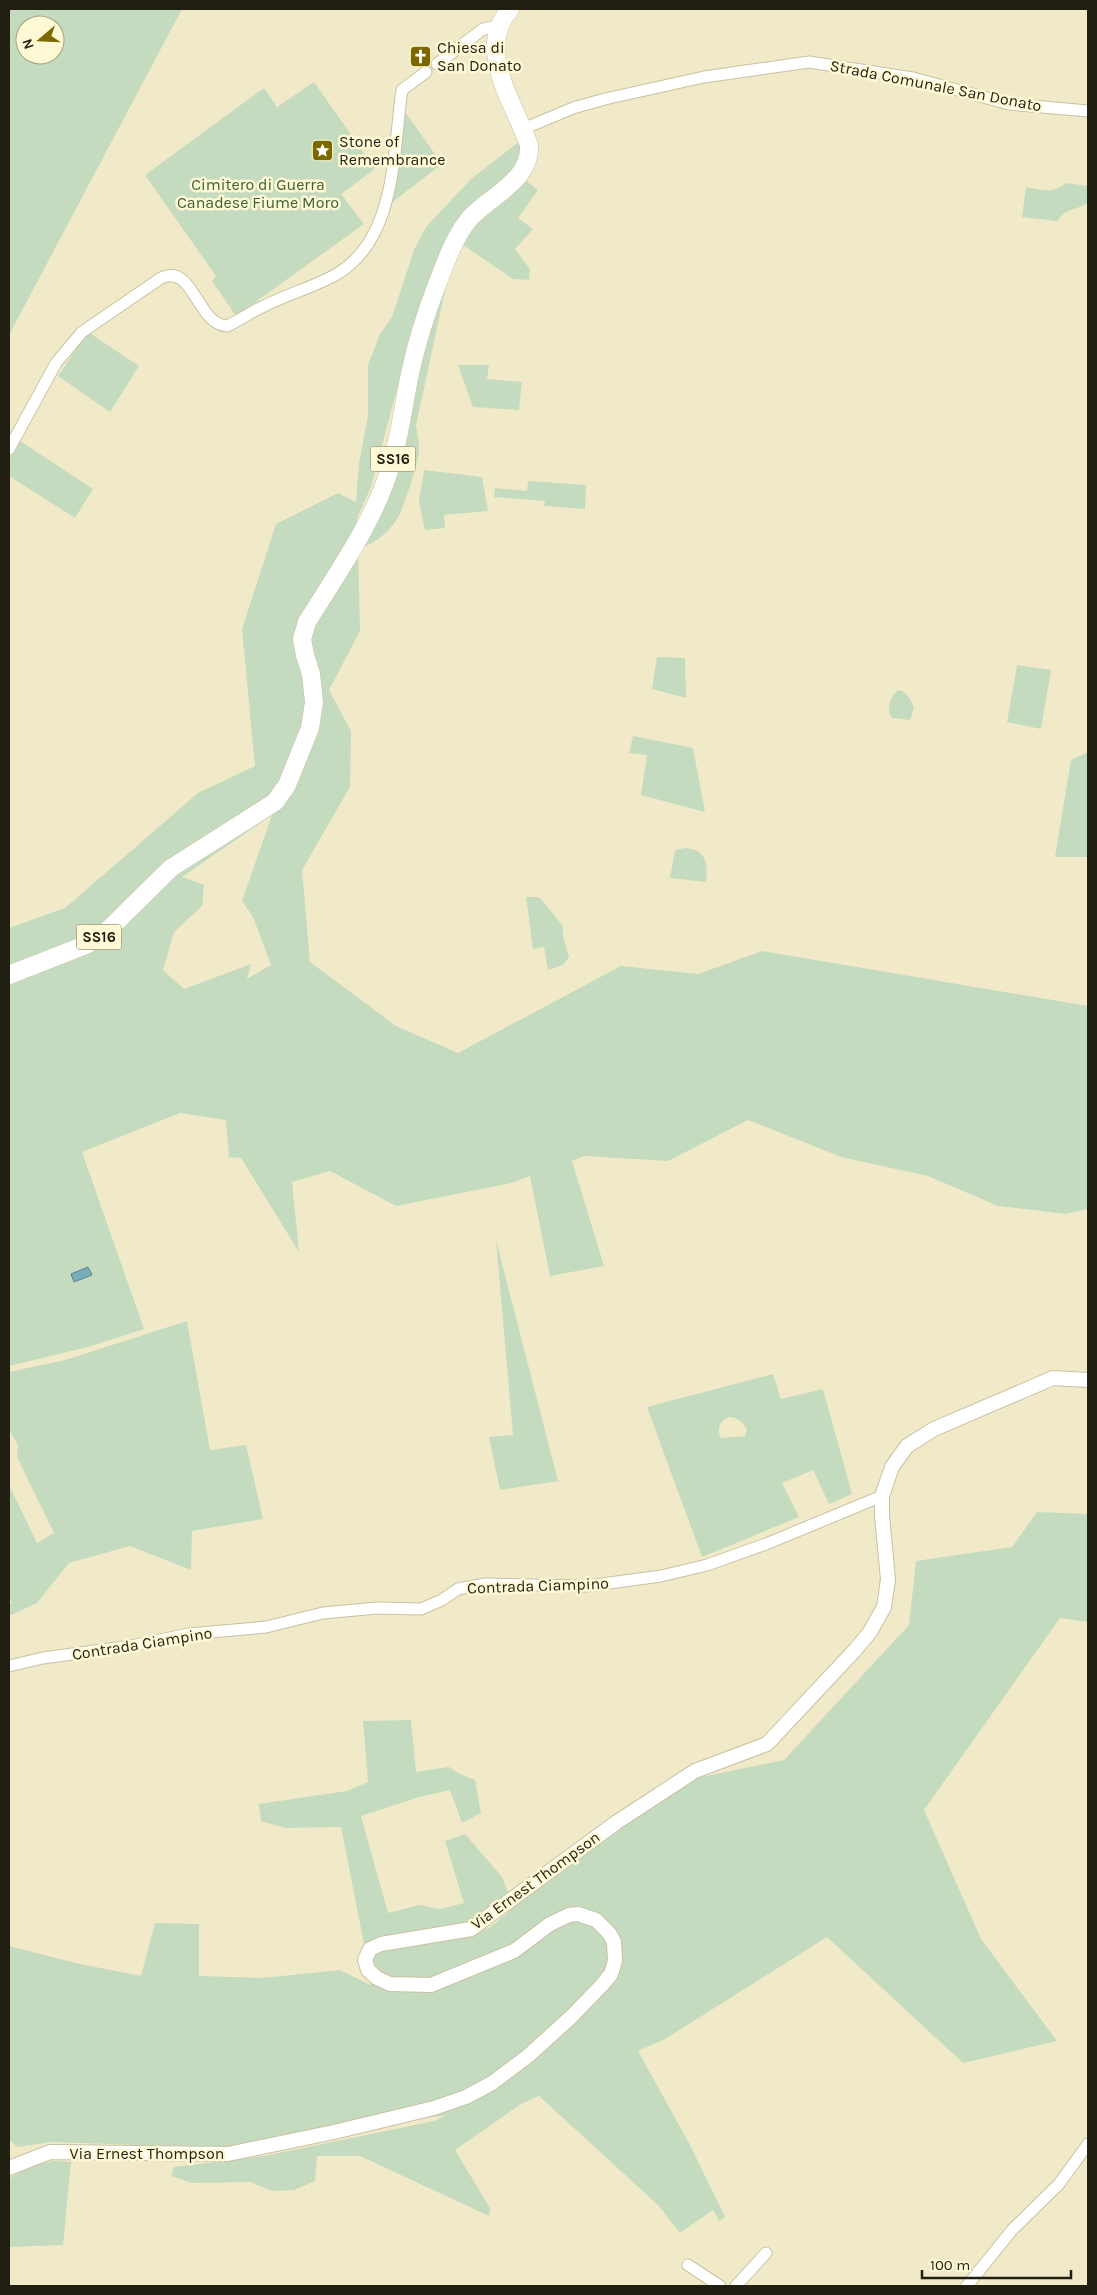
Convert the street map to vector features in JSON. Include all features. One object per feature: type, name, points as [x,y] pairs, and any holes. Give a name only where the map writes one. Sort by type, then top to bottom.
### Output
[{"type":"main road","name":"SS16","points":[[9,975],[67,954],[105,933],[170,868],[275,802],[287,785],[310,728],[314,702],[302,639],[307,622],[372,514],[391,465],[412,364],[449,254],[458,235],[470,219],[513,182],[527,164],[530,155],[529,145],[497,62],[494,41],[498,26],[510,9]]},
{"type":"street","points":[[437,64],[483,29],[498,26]]},
{"type":"street","name":"Strada Comunale San Donato","points":[[523,130],[573,108],[604,99],[704,77],[809,62],[913,78],[1009,104],[1088,111]]},
{"type":"street","points":[[9,449],[56,363],[82,332],[161,278],[168,275],[184,280],[208,316],[216,323],[227,326],[263,306],[323,281],[351,263],[368,243],[382,220],[387,200],[402,90],[426,72]]},
{"type":"street","name":"Via Ernest Thompson","points":[[9,2168],[50,2152],[228,2154],[334,2132],[434,2108],[466,2096],[492,2083],[528,2056],[571,2017],[611,1974],[615,1961],[614,1942],[609,1933],[596,1920],[578,1914],[560,1918],[514,1951],[431,1985],[390,1984],[377,1978],[368,1970],[366,1960],[370,1949],[381,1944],[471,1929],[616,1822],[695,1770],[767,1744],[855,1650],[870,1632],[884,1606],[888,1579],[882,1496],[898,1456],[907,1446],[922,1436],[1053,1378],[1088,1380]]},
{"type":"street","name":"Contrada Ciampino","points":[[9,1666],[43,1658],[131,1646],[189,1634],[266,1627],[323,1614],[377,1608],[421,1609],[442,1600],[458,1588],[485,1584],[587,1586],[662,1576],[707,1565],[766,1544],[882,1496]]},
{"type":"street","points":[[967,2286],[1012,2230],[1059,2184],[1088,2144]]},
{"type":"street","points":[[736,2286],[766,2253]]},
{"type":"street","points":[[688,2265],[720,2286]]},
{"type":"green space","points":[[9,9],[182,9],[9,335]]},
{"type":"green space","name":"Cimitero di Guerra Canadese Fiume Moro","points":[[314,82],[375,169],[341,194],[364,224],[236,316],[212,281],[216,276],[145,175],[264,88],[277,107]]},
{"type":"green space","points":[[403,109],[442,164],[390,204]]},
{"type":"green space","points":[[520,141],[523,151],[520,162],[509,175],[462,216],[442,248],[412,332],[371,487],[357,518],[357,542],[447,282],[416,425],[419,449],[414,474],[394,524],[375,541],[358,548],[360,631],[329,690],[351,731],[350,787],[302,870],[310,962],[396,1026],[458,1053],[621,966],[698,974],[762,951],[1088,1006],[1088,1209],[1066,1214],[998,1206],[928,1176],[841,1157],[748,1120],[668,1161],[584,1156],[572,1161],[604,1266],[550,1276],[530,1176],[511,1183],[396,1206],[330,1171],[292,1182],[299,1252],[241,1158],[229,1157],[226,1120],[180,1113],[82,1152],[144,1329],[88,1347],[9,1366],[9,928],[65,908],[198,793],[255,766],[242,629],[276,524],[338,493],[356,502],[359,464],[368,415],[368,365],[380,334],[392,317],[414,250],[426,227],[471,179]],"holes":[[[272,815],[242,901],[253,917],[271,965],[247,979],[251,964],[184,989],[163,970],[174,932],[202,906],[204,885],[182,877]]]},
{"type":"green space","points":[[525,180],[538,190],[518,218],[533,229],[515,249],[530,269],[529,280],[513,279],[460,243],[465,233]]},
{"type":"green space","points":[[1066,183],[1088,186],[1088,202],[1068,211],[1057,221],[1022,217],[1026,187],[1051,190]]},
{"type":"green space","points":[[88,332],[139,366],[110,412],[58,376]]},
{"type":"green space","points":[[458,365],[489,365],[487,379],[522,382],[519,410],[473,407]]},
{"type":"green space","points":[[20,441],[93,489],[75,518],[9,476],[9,459]]},
{"type":"green space","points":[[424,470],[482,477],[488,511],[444,515],[445,528],[425,530],[419,501]]},
{"type":"green space","points":[[528,481],[586,485],[585,509],[544,506],[545,501],[494,497],[495,488],[527,491]]},
{"type":"green space","points":[[657,657],[685,658],[686,698],[652,689]]},
{"type":"green space","points":[[1017,665],[1051,670],[1041,729],[1007,722]]},
{"type":"green space","points":[[898,690],[906,694],[913,705],[914,708],[910,720],[892,718],[890,714],[890,703]]},
{"type":"green space","points":[[633,736],[693,748],[705,812],[641,795],[647,755],[629,753]]},
{"type":"green space","points":[[1088,752],[1088,857],[1055,857],[1071,760]]},
{"type":"green space","points":[[685,848],[698,851],[702,855],[707,870],[706,882],[670,878],[675,850]]},
{"type":"green space","points":[[526,897],[538,897],[542,900],[563,926],[563,936],[569,957],[563,965],[548,970],[544,947],[533,949]]},
{"type":"green space","points":[[496,1240],[558,1481],[500,1490],[489,1437],[513,1435]]},
{"type":"green space","points":[[187,1321],[210,1450],[246,1445],[263,1519],[192,1531],[191,1570],[130,1546],[69,1563],[37,1603],[9,1616],[9,1605],[12,1603],[9,1598],[9,1485],[37,1543],[54,1533],[17,1457],[18,1445],[9,1430],[9,1372],[65,1360]]},
{"type":"green space","points":[[773,1374],[781,1399],[823,1389],[852,1494],[829,1504],[813,1470],[782,1483],[799,1517],[702,1557],[647,1407]],"holes":[[[727,1418],[741,1421],[744,1425],[747,1430],[745,1436],[721,1438],[719,1431],[721,1423]]]},
{"type":"green space","points":[[1037,1512],[1088,1514],[1088,1622],[1060,1618],[924,1810],[981,1939],[1057,2041],[963,2063],[827,1937],[665,2039],[638,2051],[690,2145],[725,2217],[719,2221],[713,2210],[680,2233],[658,2205],[539,2096],[521,2104],[455,2150],[490,2208],[489,2216],[360,2156],[317,2156],[315,2181],[294,2190],[272,2191],[250,2182],[192,2183],[171,2176],[174,2167],[264,2156],[434,2121],[447,2115],[225,2148],[52,2142],[17,2147],[9,2139],[9,1946],[80,1964],[141,1976],[155,1923],[199,1924],[199,1976],[263,1978],[340,1970],[371,1985],[370,1959],[377,1950],[489,1928],[567,1863],[687,1780],[784,1760],[909,1625],[916,1561],[1012,1547]]},
{"type":"green space","points":[[411,1720],[416,1772],[449,1767],[475,1780],[481,1813],[462,1823],[450,1790],[419,1797],[361,1816],[388,1913],[419,1905],[440,1909],[464,1903],[445,1841],[465,1834],[502,1877],[509,1895],[467,1927],[364,1944],[341,1827],[285,1828],[261,1821],[259,1804],[347,1791],[368,1782],[363,1721]]},
{"type":"green space","points":[[53,2161],[71,2162],[63,2245],[9,2247],[9,2178],[32,2166]]},
{"type":"water","points":[[88,1267],[92,1275],[74,1282],[71,1274]]},
{"type":"place","name":"Chiesa di San Donato","points":[[421,56]]},
{"type":"place","name":"Stone of Remembrance","points":[[323,150]]}]
